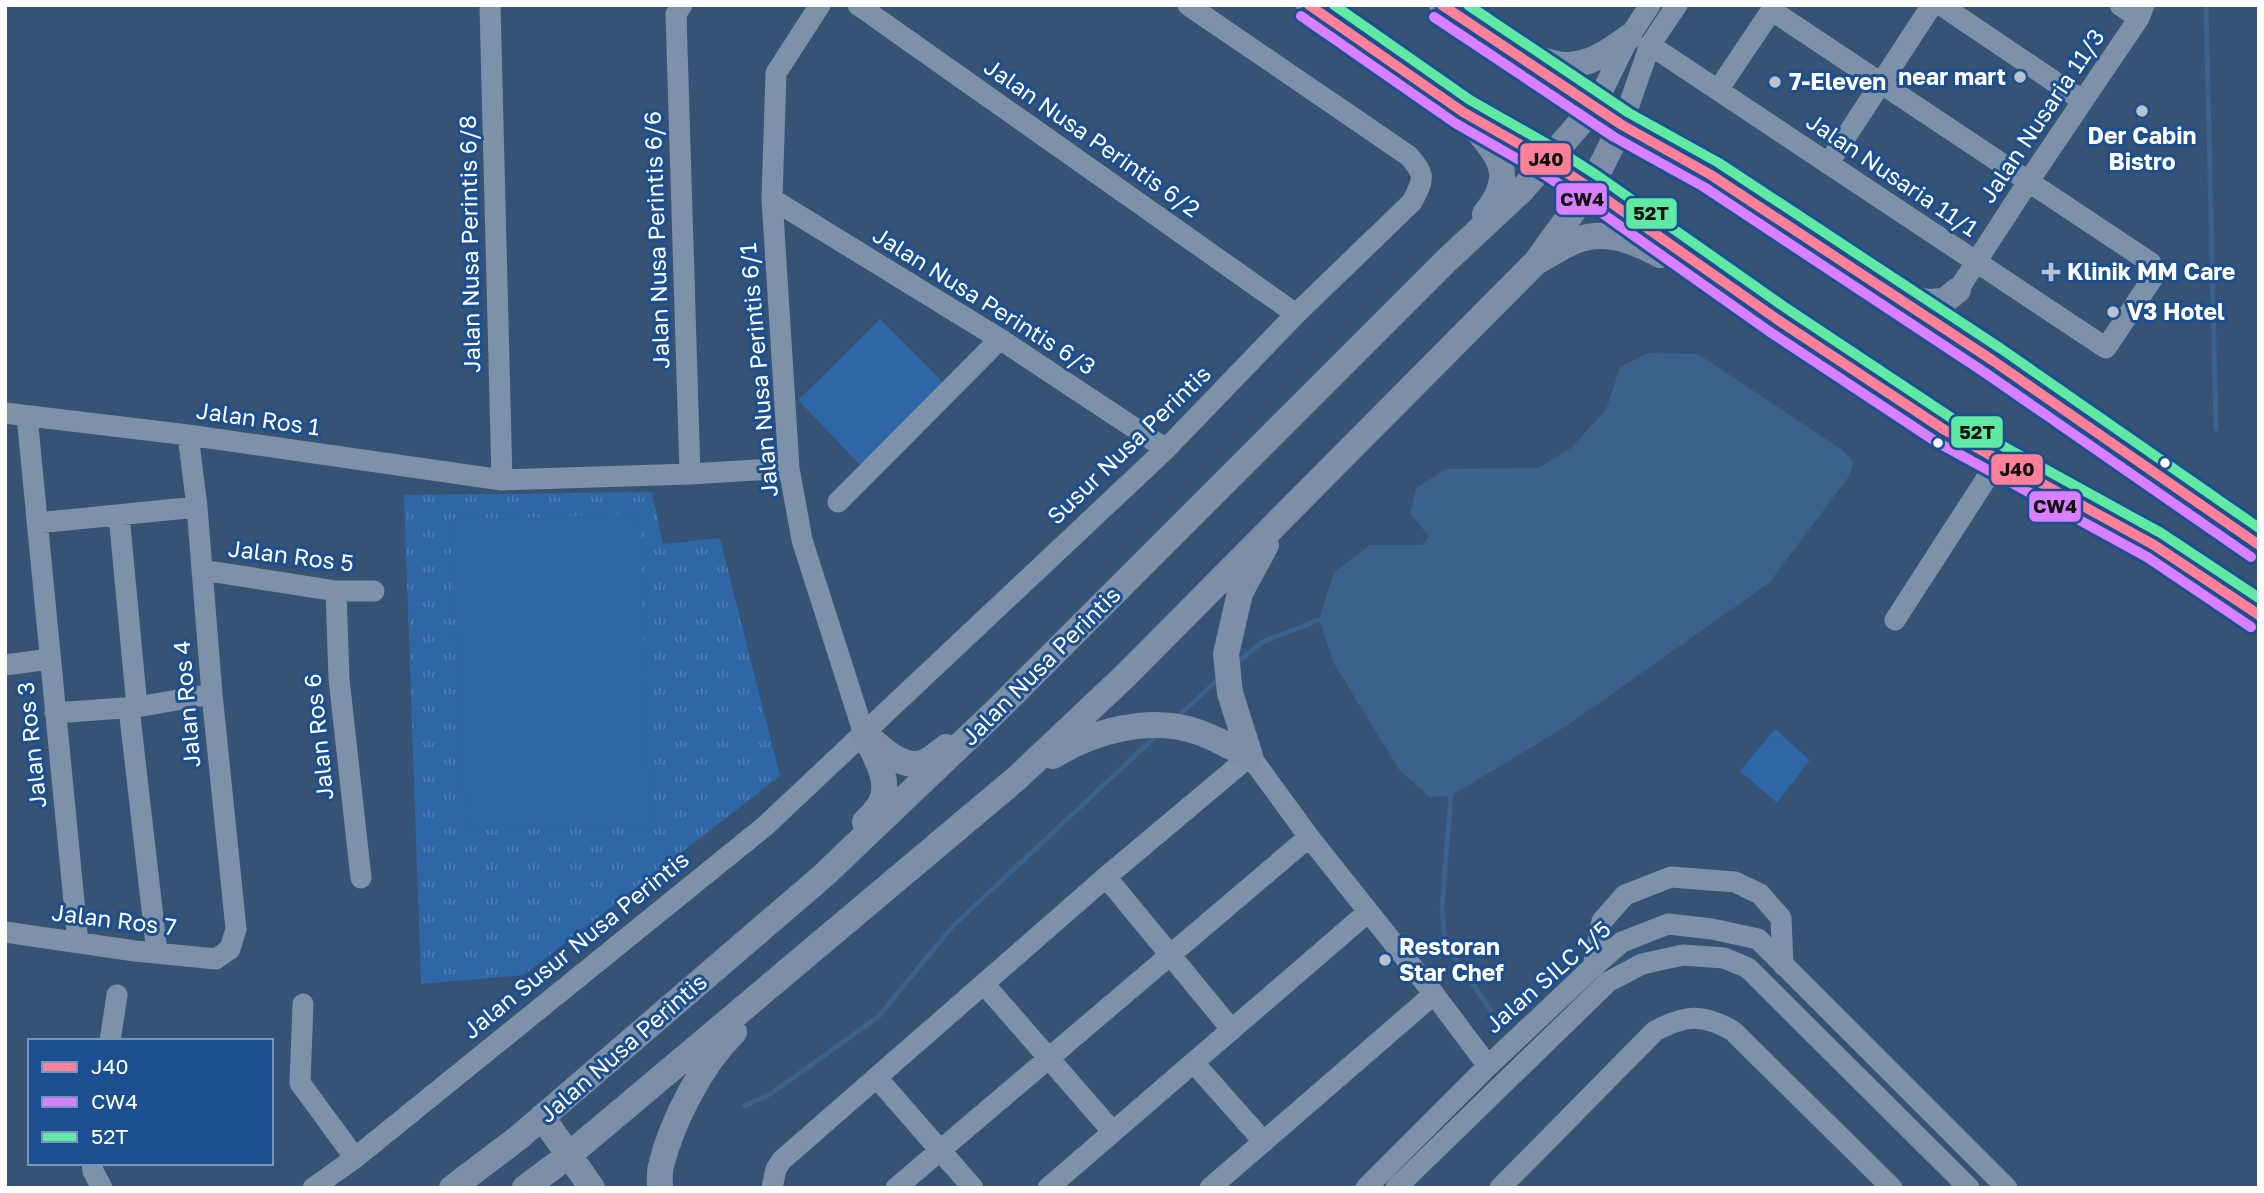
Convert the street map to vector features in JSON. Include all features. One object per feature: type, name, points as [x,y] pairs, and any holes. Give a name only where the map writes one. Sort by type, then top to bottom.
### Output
[{"type":"main road","points":[[1309,5],[1463,112],[1549,161],[1590,188],[1778,320],[1943,429],[2154,544],[2259,615]]},
{"type":"main road","points":[[1442,5],[1622,125],[1711,175],[1992,360],[2259,544]]},
{"type":"main road","points":[[1513,53],[1564,65],[1586,61],[1640,41]]},
{"type":"main road","name":"Jalan Nusa Perintis","points":[[452,1188],[518,1138],[823,876],[995,712],[1446,261],[1522,190],[1595,106]]},
{"type":"main road","points":[[1446,261],[1497,199],[1502,182],[1503,169],[1463,112]]},
{"type":"main road","name":"Jalan Nusa Perintis","points":[[540,1183],[569,1155],[1017,778],[1125,676],[1536,262],[1590,188],[1622,125]]},
{"type":"main road","points":[[1536,262],[1580,239],[1607,235],[1639,243],[1778,320]]},
{"type":"main road","points":[[1871,281],[1906,298],[1927,302],[1944,301],[1958,290]]},
{"type":"main road","points":[[1958,290],[1953,310],[1956,322],[1992,360]]},
{"type":"main road","points":[[1250,756],[1230,693],[1226,654],[1240,593],[1278,522]]},
{"type":"main road","points":[[864,734],[891,756],[904,762],[925,762],[995,712]]},
{"type":"main road","points":[[1017,778],[1073,743],[1127,727],[1160,726],[1194,730],[1250,756]]},
{"type":"main road","points":[[823,876],[881,802],[885,784],[864,734]]},
{"type":"main road","points":[[660,1188],[660,1168],[686,1099],[725,1041],[813,951]]},
{"type":"main road","points":[[542,1117],[592,1188]]},
{"type":"main road","points":[[518,1138],[540,1183]]},
{"type":"street","name":"Jalan Nusa Perintis 6/8","points":[[491,5],[502,481]]},
{"type":"street","name":"Jalan Nusa Perintis 6/6","points":[[682,5],[676,14],[690,474]]},
{"type":"street","name":"Jalan Nusa Perintis 6/1","points":[[820,5],[776,73],[772,199],[789,468],[802,540],[864,734]]},
{"type":"street","name":"Jalan Nusa Perintis 6/2","points":[[858,5],[1296,314]]},
{"type":"street","name":"Susur Nusa Perintis","points":[[864,734],[1166,449],[1296,314],[1412,202],[1422,184],[1421,169],[1409,156],[1188,5]]},
{"type":"street","points":[[1622,125],[1650,5]]},
{"type":"street","points":[[1595,106],[1640,41],[1677,5]]},
{"type":"street","points":[[1828,164],[1932,5]]},
{"type":"street","points":[[1941,5],[2083,101]]},
{"type":"street","points":[[2120,5],[2142,12]]},
{"type":"street","points":[[1717,90],[1773,8],[2028,182]]},
{"type":"street","name":"Jalan Nusaria 11/3","points":[[1958,290],[2142,12]]},
{"type":"street","name":"Jalan Nusaria 11/1","points":[[1640,41],[2106,348],[2154,276],[2151,263],[2028,182]]},
{"type":"street","name":"Jalan Nusa Perintis 6/3","points":[[772,199],[1000,340],[1166,449]]},
{"type":"street","points":[[838,502],[1000,340]]},
{"type":"street","name":"Jalan Ros 1","points":[[5,413],[188,435],[502,481],[789,468]]},
{"type":"street","name":"Jalan Ros 3","points":[[27,416],[78,943]]},
{"type":"street","name":"Jalan Ros 4","points":[[188,435],[236,929],[230,949],[216,959]]},
{"type":"street","points":[[1895,620],[1999,459]]},
{"type":"street","points":[[37,523],[197,506]]},
{"type":"street","points":[[119,515],[133,707],[157,953]]},
{"type":"street","name":"Jalan Ros 5","points":[[202,570],[336,591],[374,591]]},
{"type":"street","name":"Jalan Ros 6","points":[[336,591],[338,678],[360,878]]},
{"type":"street","points":[[5,665],[50,659]]},
{"type":"street","points":[[55,713],[133,707],[212,694]]},
{"type":"street","name":"Jalan Susur Nusa Perintis","points":[[313,1188],[355,1158],[764,827],[864,734]]},
{"type":"street","points":[[772,1188],[776,1169],[782,1160],[1106,877],[1250,756],[1309,837],[1488,1066]]},
{"type":"street","points":[[896,1188],[1309,837]]},
{"type":"street","points":[[1106,877],[1232,1030]]},
{"type":"street","points":[[1592,967],[1602,921],[1625,895],[1671,877],[1735,882],[1760,894],[1781,918],[1783,965]]},
{"type":"street","points":[[1048,1188],[1368,912]]},
{"type":"street","name":"Jalan SILC 1/5","points":[[1366,1188],[1592,967],[1622,942],[1668,925],[1713,929],[1758,939],[2007,1188]]},
{"type":"street","name":"Jalan Ros 7","points":[[5,932],[216,959]]},
{"type":"street","name":"Jalan SILC 1/5","points":[[1396,1188],[1608,982],[1642,964],[1683,955],[1724,958],[1748,968],[1969,1188]]},
{"type":"street","points":[[984,984],[1113,1132]]},
{"type":"street","points":[[1210,1188],[1434,994]]},
{"type":"street","points":[[110,1039],[117,995]]},
{"type":"street","points":[[303,1004],[300,1083],[355,1158]]},
{"type":"street","points":[[1500,1188],[1655,1031],[1672,1022],[1693,1017],[1714,1020],[1733,1031],[1891,1187]]},
{"type":"street","points":[[1194,1063],[1264,1142]]},
{"type":"street","points":[[877,1078],[973,1188]]},
{"type":"street","points":[[92,1165],[102,1188]]},
{"type":"green space","points":[[880,319],[944,383],[860,465],[798,400]]},
{"type":"green space","points":[[652,492],[663,544],[720,538],[780,776],[524,975],[421,984],[404,495]]},
{"type":"green space","points":[[639,514],[650,826],[466,830],[450,519]]},
{"type":"green space","points":[[1775,729],[1810,760],[1777,803],[1740,771]]},
{"type":"shaded area","points":[[1648,353],[1698,354],[1844,451],[1853,462],[1850,475],[1769,583],[1568,725],[1451,796],[1430,797],[1400,771],[1333,662],[1319,620],[1334,572],[1370,545],[1422,545],[1429,537],[1410,513],[1416,488],[1445,469],[1538,468],[1571,448],[1606,410],[1620,367]]},
{"type":"waterway","points":[[2206,5],[2216,429]]},
{"type":"waterway","points":[[1237,663],[1262,642],[1319,620]]},
{"type":"waterway","points":[[1177,717],[1219,679]]},
{"type":"waterway","points":[[745,1106],[772,1093],[878,1017],[952,927],[1157,735]]},
{"type":"waterway","points":[[1451,796],[1442,907],[1445,943],[1491,1011]]},
{"type":"transit line","name":"J40","points":[[1309,5],[1463,112],[1549,161],[1590,188],[1778,320],[1943,429],[2154,545],[2259,615]]},
{"type":"transit line","name":"52T","points":[[1334,5],[1470,100],[1598,176],[1786,308],[1950,417],[2161,533],[2259,598]]},
{"type":"transit line","name":"J40","points":[[1442,5],[1622,125],[1711,175],[1992,360],[2259,545]]},
{"type":"transit line","name":"52T","points":[[1468,5],[1629,113],[1719,163],[2000,348],[2259,528]]},
{"type":"transit line","name":"CW4","points":[[1301,16],[1455,123],[1582,199],[1770,332],[1935,441],[2147,557],[2251,627]]},
{"type":"transit line","name":"CW4","points":[[1434,17],[1614,137],[1704,187],[1984,372],[2251,557]]},
{"type":"place","name":"near mart","points":[[2020,77]]},
{"type":"place","name":"7-Eleven","points":[[1775,82]]},
{"type":"place","name":"Der Cabin Bistro","points":[[2142,111]]},
{"type":"place","name":"Klinik MM Care","points":[[2051,272]]},
{"type":"place","name":"V3 Hotel","points":[[2113,312]]},
{"type":"place","name":"Restoran Star Chef","points":[[1385,960]]}]
